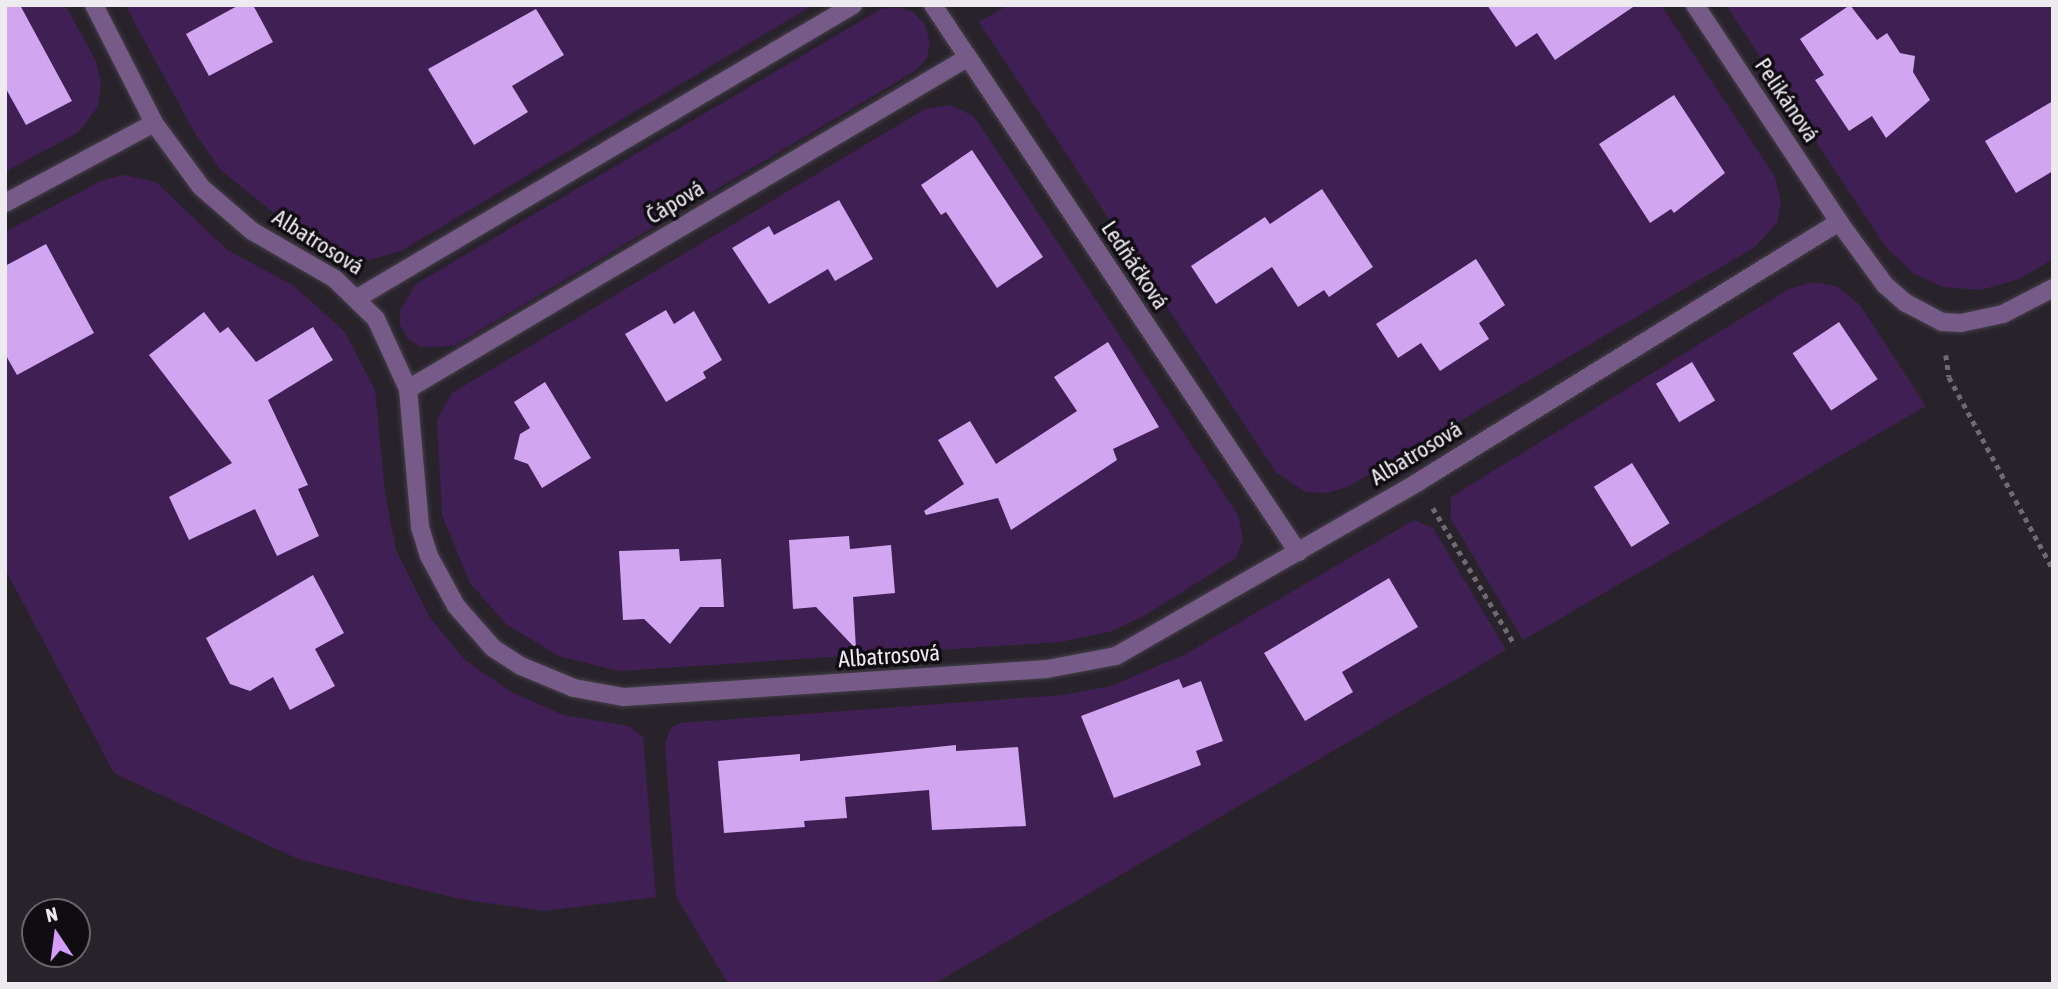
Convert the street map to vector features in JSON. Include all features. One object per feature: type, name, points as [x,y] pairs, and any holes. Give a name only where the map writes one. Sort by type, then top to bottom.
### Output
[{"type":"street","name":"Albatrosová","points":[[93,5],[153,123],[174,156],[226,212],[359,297],[394,351],[408,389],[420,527],[429,556],[456,606],[493,648],[521,666],[599,694],[651,697],[1084,664],[1143,644],[1418,482],[1839,222]]},
{"type":"street","points":[[359,297],[853,5]]},
{"type":"street","name":"Ledňáčková","points":[[933,5],[1298,552]]},
{"type":"street","name":"Pelikánová","points":[[1695,5],[1839,222],[1885,285],[1906,303],[1942,322]]},
{"type":"street","name":"Čápová","points":[[408,389],[967,58]]},
{"type":"street","points":[[5,203],[153,123]]},
{"type":"street","points":[[1942,322],[2004,314],[2053,288]]},
{"type":"path","points":[[1942,322],[1949,377],[2053,569]]},
{"type":"path","points":[[1418,482],[1515,645]]},
{"type":"shaded area","points":[[5,5],[65,5],[96,61],[101,84],[98,106],[79,132],[5,172]]},
{"type":"shaded area","points":[[125,5],[813,5],[401,251],[369,260],[346,257],[280,218],[220,169],[195,133]]},
{"type":"shaded area","points":[[1008,5],[1661,5],[1775,177],[1781,202],[1777,223],[1755,247],[1348,487],[1326,493],[1305,492],[1276,472],[979,22]]},
{"type":"shaded area","points":[[1726,5],[2053,5],[2053,259],[2019,279],[1981,290],[1943,287],[1913,273],[1885,246]]},
{"type":"shaded area","points":[[898,7],[913,12],[925,24],[930,44],[927,58],[915,71],[454,346],[421,347],[408,339],[400,325],[400,311],[416,284],[881,9]]},
{"type":"shaded area","points":[[951,105],[973,116],[980,125],[1238,515],[1243,539],[1236,558],[1144,616],[1109,632],[1060,642],[619,671],[559,656],[506,624],[470,583],[442,515],[437,420],[452,393],[925,109]]},
{"type":"shaded area","points":[[123,175],[156,182],[227,250],[294,286],[344,331],[375,390],[385,492],[396,550],[430,618],[465,660],[511,692],[563,715],[629,726],[643,737],[656,897],[544,911],[460,899],[298,859],[114,773],[5,569],[5,232],[101,181]]},
{"type":"shaded area","points":[[1812,282],[1836,286],[1859,304],[1926,406],[1523,640],[1451,519],[1451,497],[1789,289]]},
{"type":"shaded area","points":[[1414,520],[1433,528],[1506,650],[934,984],[728,984],[676,896],[665,743],[671,728],[680,723],[1063,695],[1111,686],[1184,655]]},
{"type":"building","points":[[5,5],[20,5],[72,101],[26,125],[5,87]]},
{"type":"building","points":[[239,5],[253,5],[273,42],[209,76],[186,34]]},
{"type":"building","points":[[1487,5],[1636,5],[1555,60],[1537,33],[1516,47]]},
{"type":"building","points":[[1850,5],[1877,40],[1887,33],[1900,53],[1915,56],[1913,72],[1930,100],[1886,138],[1872,116],[1849,131],[1815,80],[1824,75],[1800,39]]},
{"type":"building","points":[[536,9],[564,55],[512,86],[528,112],[474,145],[428,69]]},
{"type":"building","points":[[1674,95],[1725,173],[1674,213],[1671,209],[1650,223],[1599,144]]},
{"type":"building","points":[[2053,101],[2053,171],[2016,193],[1985,141]]},
{"type":"building","points":[[972,150],[1043,257],[997,288],[946,212],[941,215],[921,185]]},
{"type":"building","points":[[1322,189],[1373,267],[1329,297],[1324,290],[1298,307],[1272,267],[1216,304],[1191,266],[1265,217],[1270,224]]},
{"type":"building","points":[[839,200],[873,259],[835,281],[828,269],[769,304],[732,248],[769,226],[774,235]]},
{"type":"building","points":[[46,244],[94,333],[17,375],[5,354],[5,266]]},
{"type":"building","points":[[1476,259],[1505,305],[1479,323],[1489,339],[1440,371],[1421,343],[1398,358],[1376,324]]},
{"type":"building","points":[[666,310],[674,324],[694,311],[722,360],[703,372],[706,378],[666,402],[625,334]]},
{"type":"building","points":[[204,312],[220,333],[228,327],[256,362],[313,327],[333,360],[268,400],[308,485],[298,489],[319,536],[277,556],[255,509],[189,540],[169,497],[232,463],[149,355]]},
{"type":"building","points":[[1839,322],[1878,379],[1831,411],[1793,353]]},
{"type":"building","points":[[1108,342],[1159,427],[1113,449],[1117,460],[1011,530],[998,498],[926,515],[924,511],[964,484],[938,440],[970,421],[996,464],[1077,411],[1054,377]]},
{"type":"building","points":[[1692,362],[1715,401],[1679,422],[1656,384]]},
{"type":"building","points":[[545,382],[591,458],[542,488],[528,464],[514,459],[520,434],[530,428],[514,402]]},
{"type":"building","points":[[1632,463],[1670,523],[1631,547],[1594,487]]},
{"type":"building","points":[[849,536],[850,549],[891,545],[895,593],[853,597],[856,649],[816,607],[793,609],[789,540]]},
{"type":"building","points":[[679,549],[680,561],[721,559],[724,607],[700,607],[670,644],[644,619],[623,620],[619,551]]},
{"type":"building","points":[[313,575],[344,633],[315,649],[335,686],[290,710],[273,677],[250,691],[230,684],[206,638]]},
{"type":"building","points":[[1389,578],[1418,627],[1342,672],[1353,692],[1305,721],[1264,653]]},
{"type":"building","points":[[1179,679],[1183,688],[1201,681],[1223,741],[1196,751],[1201,765],[1114,798],[1081,716]]},
{"type":"building","points":[[956,745],[956,751],[1018,747],[1026,826],[932,830],[929,790],[845,797],[847,818],[804,821],[805,827],[724,833],[718,761],[800,754],[800,761]]}]
